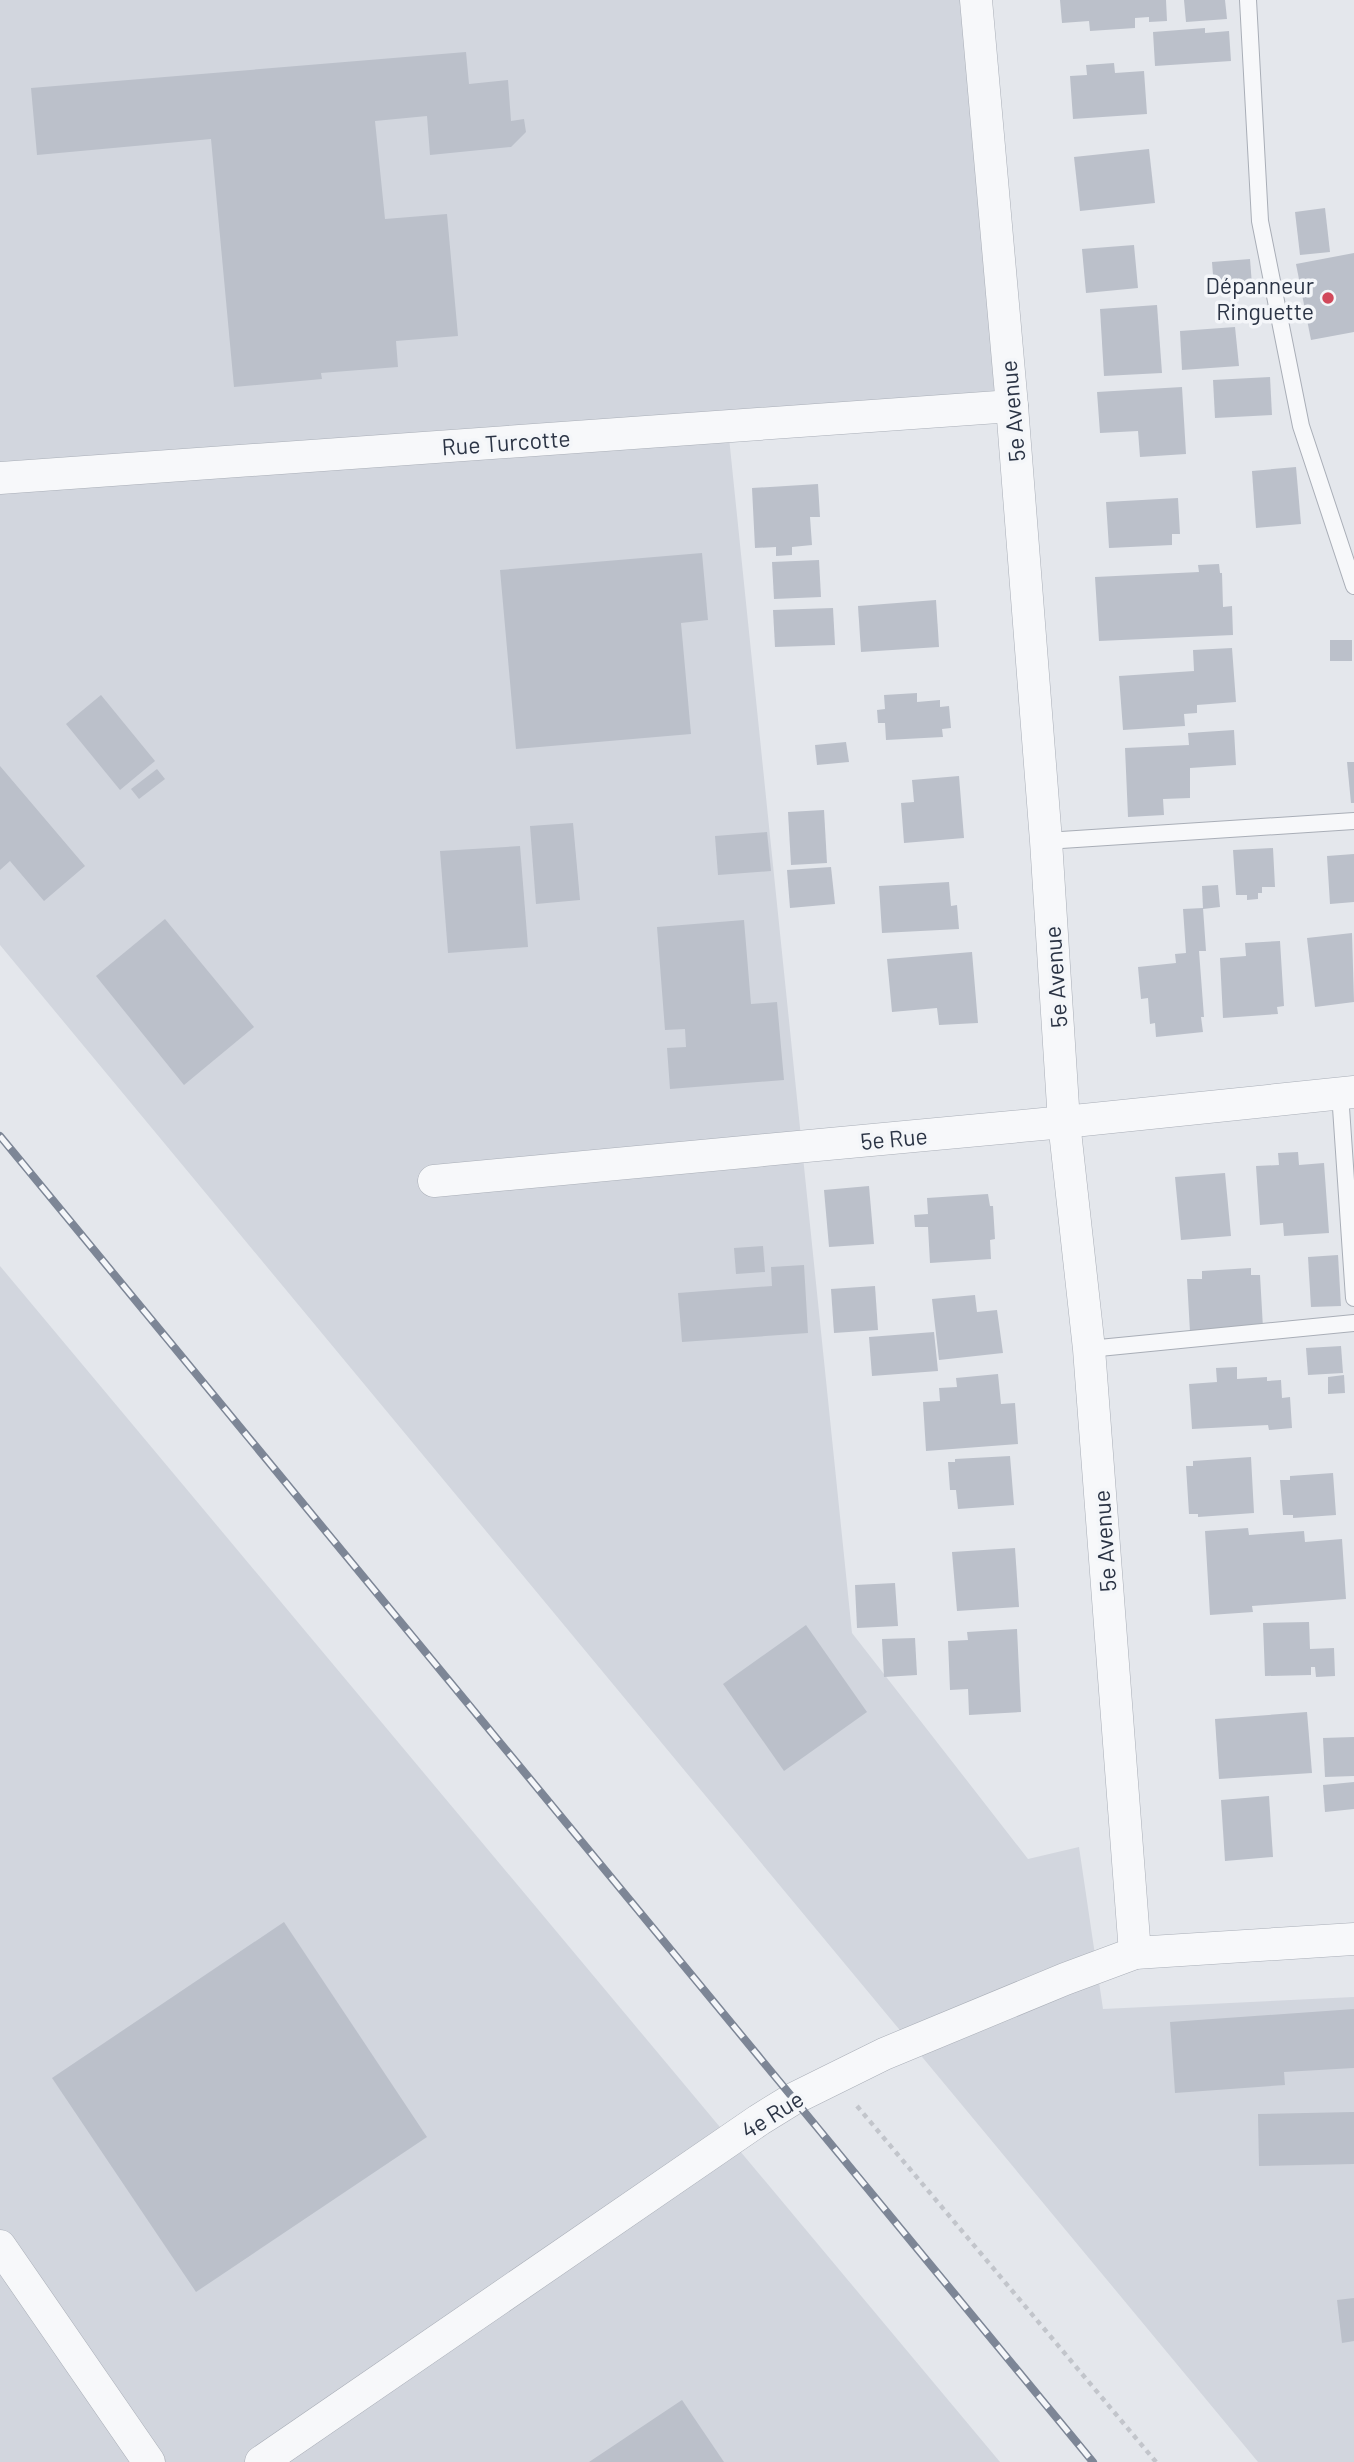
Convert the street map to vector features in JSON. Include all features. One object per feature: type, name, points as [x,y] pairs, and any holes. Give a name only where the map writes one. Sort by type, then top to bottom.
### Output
[{"type":"street","name":"5e Avenue","points":[[976,0],[1012,406],[1046,841],[1064,1122],[1089,1349],[1135,1953]]},
{"type":"street","name":"Rue Turcotte","points":[[0,478],[1012,406]]},
{"type":"street","name":"5e Rue","points":[[434,1181],[1064,1122],[1347,1092]]},
{"type":"street","name":"4e Rue","points":[[261,2462],[759,2120],[834,2078],[896,2049],[1135,1953],[1354,1939]]},
{"type":"street","points":[[0,2246],[149,2462]]},
{"type":"lane","points":[[1248,0],[1260,221],[1301,426],[1354,586]]},
{"type":"lane","points":[[1046,841],[1354,821]]},
{"type":"lane","points":[[1347,1092],[1354,1298]]},
{"type":"lane","points":[[1089,1349],[1354,1323]]},
{"type":"path","points":[[834,2078],[1156,2462]]},
{"type":"shaded area","points":[[0,0],[980,0],[1015,410],[727,418],[852,1633],[1028,1859],[1079,1847],[1103,2009],[1354,1997],[1354,2462],[1258,2462],[0,945]]},
{"type":"shaded area","points":[[0,1266],[1000,2462],[0,2462]]},
{"type":"building","points":[[1060,0],[1166,0],[1167,21],[1149,22],[1149,17],[1135,18],[1135,28],[1090,31],[1089,21],[1062,23]]},
{"type":"building","points":[[1184,0],[1225,0],[1227,19],[1186,22]]},
{"type":"building","points":[[1205,28],[1205,33],[1229,31],[1231,61],[1155,66],[1153,32]]},
{"type":"building","points":[[466,52],[469,84],[508,80],[511,121],[524,119],[526,132],[511,147],[430,155],[427,116],[375,121],[385,219],[447,214],[458,336],[396,341],[398,367],[321,373],[322,379],[234,387],[211,139],[37,155],[31,88]]},
{"type":"building","points":[[1114,63],[1115,73],[1144,71],[1147,114],[1073,119],[1070,76],[1087,75],[1086,65]]},
{"type":"building","points":[[1149,149],[1155,203],[1080,211],[1074,157]]},
{"type":"building","points":[[1325,208],[1330,252],[1300,255],[1295,212]]},
{"type":"building","points":[[1134,245],[1138,288],[1086,293],[1082,249]]},
{"type":"building","name":"Dépanneur Ringuette","points":[[1354,253],[1354,332],[1311,340],[1296,264]]},
{"type":"building","points":[[1250,259],[1252,285],[1214,288],[1212,262]]},
{"type":"building","points":[[1157,305],[1162,373],[1104,376],[1100,309]]},
{"type":"building","points":[[1235,327],[1239,366],[1182,370],[1180,331]]},
{"type":"building","points":[[1270,377],[1272,415],[1215,418],[1213,380]]},
{"type":"building","points":[[1182,387],[1186,454],[1140,457],[1138,431],[1100,433],[1097,392]]},
{"type":"building","points":[[1296,467],[1301,524],[1256,528],[1252,471]]},
{"type":"building","points":[[818,484],[820,517],[810,517],[812,545],[792,547],[792,555],[776,556],[776,547],[755,548],[752,488]]},
{"type":"building","points":[[1178,498],[1180,534],[1172,534],[1172,545],[1109,548],[1106,502]]},
{"type":"building","points":[[702,553],[708,620],[681,623],[691,734],[516,749],[500,570]]},
{"type":"building","points":[[819,560],[821,597],[774,599],[772,562]]},
{"type":"building","points":[[1219,564],[1222,573],[1223,607],[1232,606],[1233,635],[1099,641],[1095,577],[1199,572],[1198,565]]},
{"type":"building","points":[[936,600],[939,647],[861,652],[858,606]]},
{"type":"building","points":[[833,608],[835,645],[775,647],[773,610]]},
{"type":"building","points":[[1330,640],[1352,640],[1352,661],[1330,661]]},
{"type":"building","points":[[1232,648],[1236,702],[1197,705],[1197,713],[1184,714],[1185,726],[1123,730],[1119,676],[1194,671],[1193,650]]},
{"type":"building","points":[[917,693],[917,702],[940,700],[940,707],[949,706],[951,728],[942,729],[943,737],[886,740],[885,723],[878,723],[877,710],[885,709],[884,695]]},
{"type":"building","points":[[101,695],[155,761],[120,790],[66,724]]},
{"type":"building","points":[[1234,730],[1236,765],[1190,768],[1190,798],[1163,799],[1164,815],[1128,817],[1125,748],[1189,745],[1188,733]]},
{"type":"building","points":[[846,742],[849,762],[817,765],[815,745]]},
{"type":"building","points":[[1347,762],[1354,762],[1354,803],[1351,803]]},
{"type":"building","points":[[0,766],[85,866],[44,901],[10,861],[0,870]]},
{"type":"building","points":[[157,769],[165,779],[139,799],[131,789]]},
{"type":"building","points":[[959,776],[964,838],[904,843],[901,803],[914,802],[912,780]]},
{"type":"building","points":[[824,810],[827,863],[791,865],[788,812]]},
{"type":"building","points":[[573,823],[580,900],[536,904],[530,826]]},
{"type":"building","points":[[767,832],[771,871],[718,875],[715,836]]},
{"type":"building","points":[[520,846],[528,947],[448,953],[440,851]]},
{"type":"building","points":[[1273,848],[1275,887],[1262,887],[1258,899],[1247,900],[1247,895],[1236,895],[1233,850]]},
{"type":"building","points":[[1354,854],[1354,902],[1330,904],[1327,856]]},
{"type":"building","points":[[831,867],[835,904],[790,908],[787,870]]},
{"type":"building","points":[[949,882],[951,906],[957,905],[959,929],[882,933],[879,886]]},
{"type":"building","points":[[1218,885],[1220,907],[1203,909],[1202,886]]},
{"type":"building","points":[[1203,908],[1206,951],[1199,951],[1203,1032],[1156,1037],[1155,1023],[1150,1024],[1148,998],[1141,999],[1138,967],[1176,963],[1175,954],[1186,953],[1183,909]]},
{"type":"building","points":[[165,919],[254,1027],[184,1085],[96,976]]},
{"type":"building","points":[[744,920],[751,1004],[777,1002],[784,1080],[670,1089],[667,1048],[686,1047],[685,1029],[665,1030],[657,927]]},
{"type":"building","points":[[1352,933],[1354,1002],[1315,1007],[1307,938]]},
{"type":"building","points":[[1280,941],[1284,1006],[1277,1007],[1278,1014],[1223,1018],[1220,958],[1246,956],[1245,943]]},
{"type":"building","points":[[972,952],[978,1023],[939,1025],[937,1008],[892,1012],[887,959]]},
{"type":"building","points":[[1298,1152],[1299,1165],[1324,1163],[1329,1233],[1284,1236],[1283,1223],[1260,1225],[1256,1166],[1279,1165],[1278,1153]]},
{"type":"building","points":[[1225,1173],[1231,1236],[1181,1240],[1175,1177]]},
{"type":"building","points":[[869,1186],[874,1244],[829,1247],[824,1190]]},
{"type":"building","points":[[988,1194],[990,1206],[993,1206],[995,1239],[990,1240],[991,1259],[930,1263],[928,1227],[915,1227],[914,1215],[928,1214],[927,1198]]},
{"type":"building","points":[[763,1246],[765,1272],[736,1274],[734,1248]]},
{"type":"building","points":[[1338,1255],[1341,1306],[1311,1307],[1308,1257]]},
{"type":"building","points":[[804,1265],[808,1333],[682,1342],[678,1293],[772,1286],[771,1267]]},
{"type":"building","points":[[1251,1268],[1251,1275],[1260,1275],[1263,1328],[1190,1332],[1187,1279],[1202,1279],[1202,1271]]},
{"type":"building","points":[[875,1286],[878,1330],[834,1333],[831,1289]]},
{"type":"building","points":[[975,1295],[977,1312],[997,1310],[1003,1353],[939,1360],[932,1299]]},
{"type":"building","points":[[934,1332],[938,1371],[872,1376],[869,1337]]},
{"type":"building","points":[[1341,1346],[1343,1373],[1308,1375],[1306,1348]]},
{"type":"building","points":[[1237,1367],[1237,1379],[1267,1377],[1267,1381],[1281,1380],[1282,1398],[1290,1397],[1292,1428],[1269,1430],[1268,1425],[1192,1429],[1189,1384],[1217,1382],[1216,1368]]},
{"type":"building","points":[[998,1374],[1001,1404],[1015,1403],[1018,1444],[926,1451],[923,1402],[940,1401],[939,1388],[957,1387],[956,1378]]},
{"type":"building","points":[[1344,1375],[1345,1393],[1328,1394],[1328,1377]]},
{"type":"building","points":[[1010,1456],[1014,1505],[958,1509],[956,1490],[950,1490],[948,1462],[955,1462],[955,1459]]},
{"type":"building","points":[[1251,1457],[1254,1513],[1198,1517],[1198,1514],[1189,1514],[1186,1466],[1193,1466],[1193,1461]]},
{"type":"building","points":[[1333,1473],[1336,1515],[1293,1518],[1293,1515],[1283,1515],[1280,1480],[1290,1480],[1290,1476]]},
{"type":"building","points":[[1248,1528],[1249,1535],[1304,1531],[1305,1542],[1342,1539],[1346,1599],[1252,1606],[1253,1612],[1210,1615],[1205,1531]]},
{"type":"building","points":[[1015,1548],[1019,1607],[957,1611],[952,1552]]},
{"type":"building","points":[[895,1583],[898,1626],[857,1628],[855,1585]]},
{"type":"building","points":[[1309,1622],[1310,1649],[1334,1648],[1335,1676],[1316,1677],[1315,1667],[1311,1667],[1311,1675],[1265,1676],[1263,1623]]},
{"type":"building","points":[[806,1625],[867,1712],[784,1771],[723,1684]]},
{"type":"building","points":[[1017,1629],[1021,1712],[969,1715],[968,1689],[950,1690],[948,1641],[968,1640],[967,1632]]},
{"type":"building","points":[[915,1638],[917,1675],[884,1677],[882,1639]]},
{"type":"building","points":[[1307,1712],[1312,1773],[1219,1779],[1215,1719]]},
{"type":"building","points":[[1354,1737],[1354,1776],[1325,1777],[1323,1738]]},
{"type":"building","points":[[1354,1782],[1354,1809],[1325,1812],[1323,1785]]},
{"type":"building","points":[[1269,1796],[1273,1857],[1225,1861],[1221,1800]]},
{"type":"building","points":[[284,1922],[427,2137],[196,2292],[52,2078]]},
{"type":"building","points":[[1354,2009],[1354,2068],[1284,2072],[1285,2085],[1175,2093],[1170,2022]]},
{"type":"building","points":[[1354,2112],[1354,2164],[1259,2166],[1258,2114]]},
{"type":"building","points":[[1354,2298],[1354,2341],[1342,2343],[1337,2300]]},
{"type":"building","points":[[682,2400],[724,2462],[589,2462]]},
{"type":"railway","points":[[0,1136],[1093,2462]]},
{"type":"place","name":"Dépanneur Ringuette","points":[[1328,298]]}]
